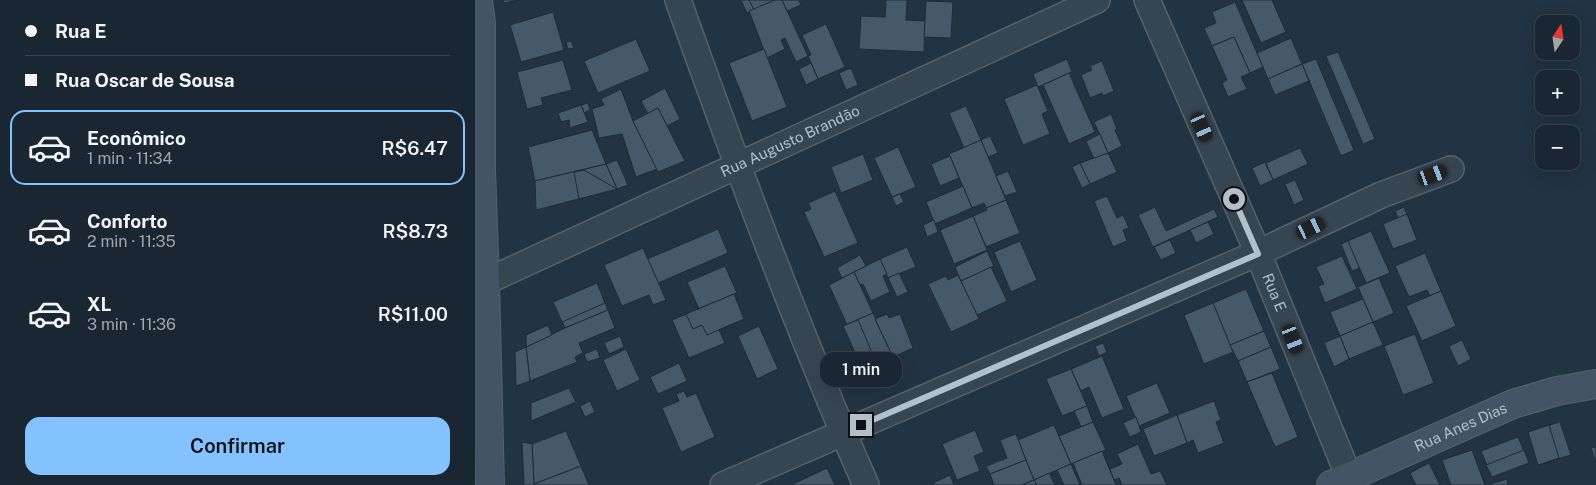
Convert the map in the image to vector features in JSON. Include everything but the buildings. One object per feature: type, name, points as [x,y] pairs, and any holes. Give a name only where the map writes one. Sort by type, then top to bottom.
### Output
[{"type":"street","points":[[478,0],[481,24],[478,168],[485,282],[481,407],[490,485]]},
{"type":"street","points":[[678,0],[737,166],[843,433],[866,485]]},
{"type":"street","name":"Rua Augusto Brandão","points":[[485,282],[1097,0]]},
{"type":"street","name":"Rua E","points":[[1147,0],[1258,254],[1340,481]]},
{"type":"street","points":[[723,485],[1258,254],[1381,194],[1451,169]]},
{"type":"street","name":"Rua Anes Dias","points":[[1340,481],[1513,404],[1557,391],[1596,384]]},
{"type":"route","points":[[861,425],[1258,254],[1234,199]]}]
